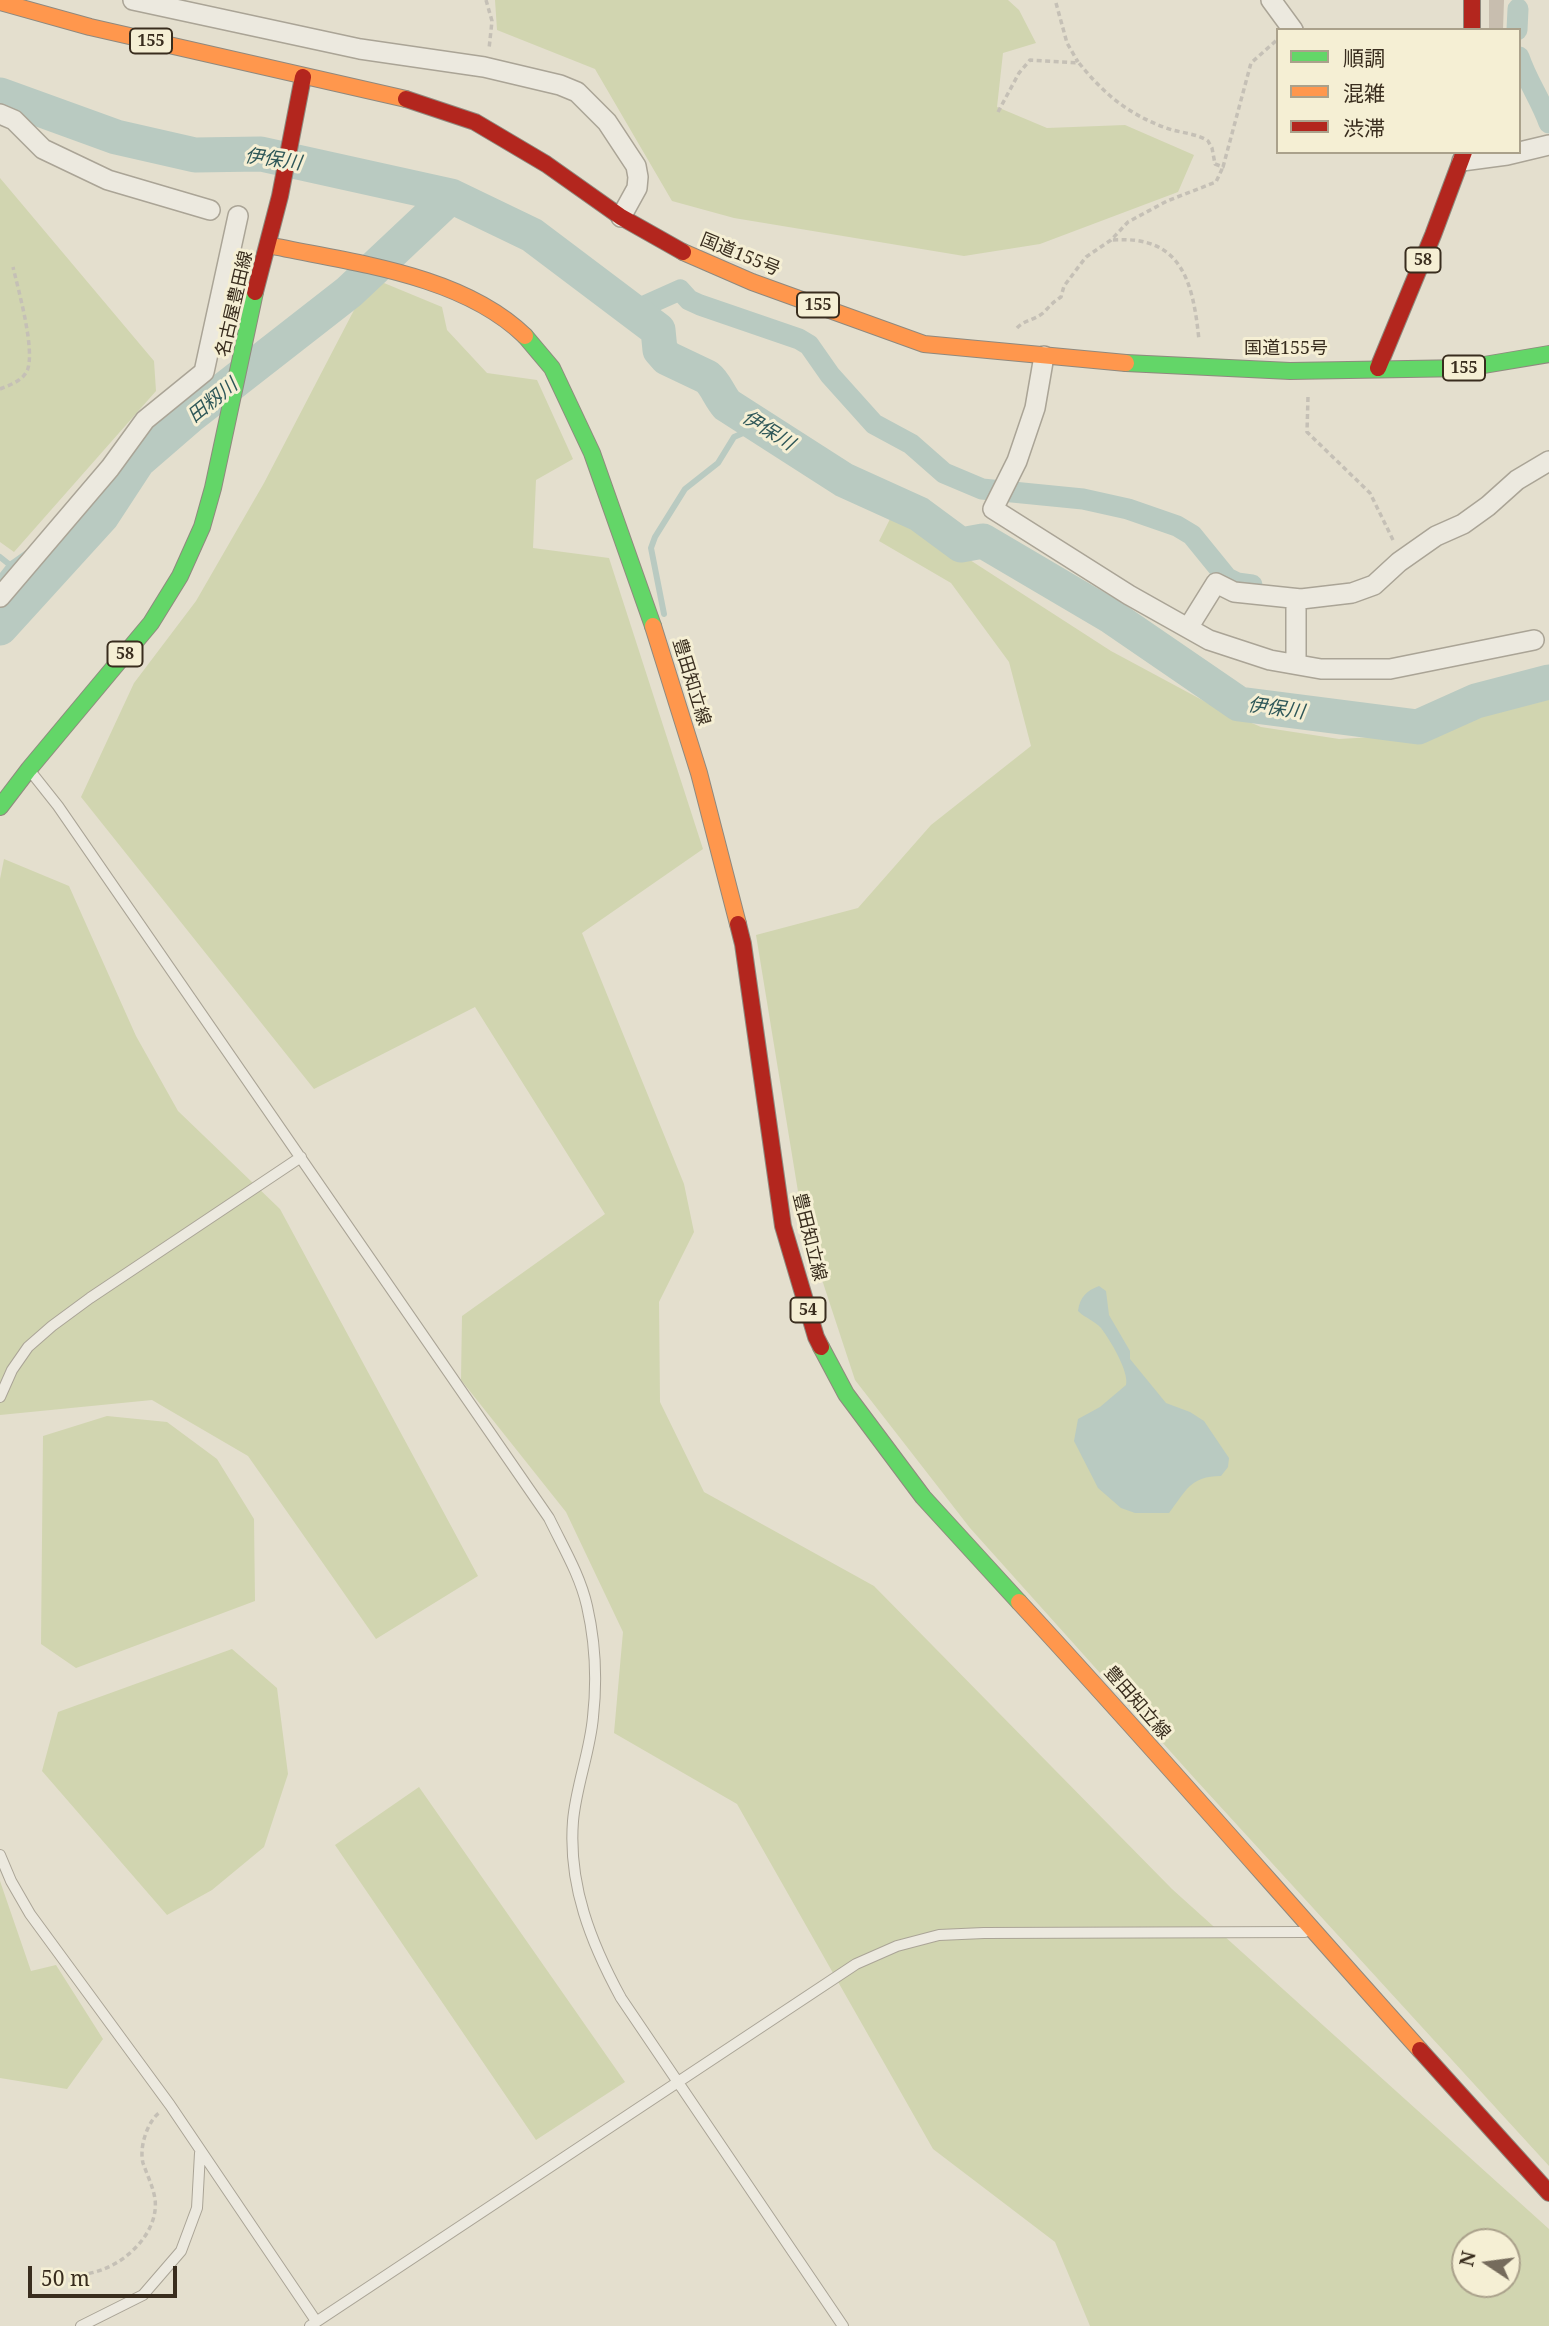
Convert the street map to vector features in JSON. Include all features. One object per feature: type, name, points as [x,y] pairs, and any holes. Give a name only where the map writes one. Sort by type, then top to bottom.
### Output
[{"type":"main road","points":[[1472,0],[1472,28]]},
{"type":"main road","name":"国道155号","points":[[0,2],[90,27],[303,77],[389,94],[475,122],[546,164],[621,217],[693,258],[924,344],[1044,356],[1309,370],[1466,368],[1549,354]]},
{"type":"main road","name":"名古屋豊田線","points":[[0,807],[151,623],[180,576],[202,527],[215,480],[255,291],[280,196],[303,77]]},
{"type":"main road","name":"58","points":[[1378,368],[1463,157]]},
{"type":"main road","name":"豊田知立線","points":[[268,245],[406,275],[470,297],[495,310],[534,344],[552,368],[592,453],[650,616],[699,773],[743,944],[783,1226],[816,1337],[846,1394],[923,1497],[1103,1693],[1312,1931],[1549,2193]]},
{"type":"street","points":[[133,0],[360,49],[484,67],[560,85],[577,92],[607,122],[636,166],[639,177],[637,188],[621,217]]},
{"type":"street","points":[[1271,0],[1292,28]]},
{"type":"street","points":[[0,114],[14,120],[43,149],[108,180],[210,209]]},
{"type":"street","points":[[1521,152],[1549,145]]},
{"type":"street","points":[[1463,157],[1511,154]]},
{"type":"street","points":[[0,597],[110,468],[145,420],[204,372],[238,216]]},
{"type":"street","points":[[1044,356],[1035,408],[1017,461],[993,509],[1129,595],[1209,640],[1270,660],[1321,669],[1390,669],[1534,640]]},
{"type":"street","points":[[1188,628],[1216,583],[1234,592],[1296,599],[1352,593],[1374,585],[1436,536],[1463,524],[1517,480],[1549,461]]},
{"type":"street","points":[[1296,599],[1296,664]]},
{"type":"lane","points":[[29,769],[58,806],[302,1157],[549,1518],[575,1569],[587,1605],[594,1675],[593,1718],[573,1822],[577,1887],[599,1957],[621,1998],[843,2326]]},
{"type":"lane","points":[[0,1397],[12,1370],[28,1347],[52,1326],[302,1157]]},
{"type":"lane","points":[[0,1856],[10,1881],[30,1914],[170,2105],[251,2223],[313,2324],[856,1964],[897,1946],[939,1935],[984,1933],[1312,1931]]},
{"type":"lane","points":[[81,2326],[143,2295],[181,2251],[197,2208],[200,2152]]},
{"type":"path","points":[[484,67],[492,21],[486,0]]},
{"type":"path","points":[[1056,3],[1067,43],[1079,63],[1107,96],[1152,123],[1208,141],[1215,164],[1223,167]]},
{"type":"path","points":[[1010,353],[1017,327],[1043,313],[1051,303],[1061,297],[1069,279],[1086,257],[1111,240],[1128,222],[1167,201],[1216,183],[1223,167],[1251,63],[1276,41]]},
{"type":"path","points":[[998,112],[1019,73],[1030,60],[1079,63]]},
{"type":"path","points":[[1111,240],[1130,239],[1162,247],[1182,270],[1196,309],[1200,366]]},
{"type":"path","points":[[0,389],[21,378],[27,370],[30,358],[25,319],[13,267]]},
{"type":"path","points":[[1309,370],[1307,432],[1370,494],[1403,560]]},
{"type":"path","points":[[72,2277],[103,2269],[121,2260],[136,2247],[147,2232],[156,2201],[142,2160],[144,2144],[149,2124],[170,2105]]},
{"type":"green space","points":[[495,0],[1008,0],[1019,10],[1036,43],[1003,53],[997,107],[1047,128],[1125,125],[1194,155],[1178,192],[1040,244],[964,256],[734,218],[672,201],[595,69],[497,30]]},
{"type":"green space","points":[[0,178],[154,361],[156,391],[14,552],[0,542]]},
{"type":"green space","points":[[384,283],[442,307],[447,330],[487,373],[537,380],[573,459],[536,480],[533,548],[609,558],[703,849],[582,933],[684,1184],[694,1232],[659,1302],[660,1402],[704,1492],[874,1586],[1172,1889],[1549,2229],[1549,2326],[1090,2326],[1055,2242],[933,2149],[737,1804],[614,1733],[623,1632],[566,1512],[461,1380],[462,1316],[605,1214],[475,1007],[314,1089],[81,797],[134,683],[196,601],[264,483],[365,289]]},
{"type":"green space","points":[[892,515],[956,551],[1111,651],[1217,708],[1261,727],[1339,739],[1443,733],[1549,689],[1549,2166],[970,1528],[855,1380],[803,1222],[756,935],[858,908],[931,825],[1031,746],[1009,662],[951,583],[879,541]]},
{"type":"green space","points":[[4,859],[69,886],[136,1036],[178,1111],[280,1209],[478,1576],[376,1639],[248,1456],[152,1400],[0,1415],[0,879]]},
{"type":"green space","points":[[107,1416],[167,1422],[217,1459],[254,1519],[255,1601],[76,1668],[41,1644],[43,1436]]},
{"type":"green space","points":[[232,1649],[277,1688],[288,1774],[264,1847],[212,1890],[167,1915],[42,1771],[58,1712]]},
{"type":"green space","points":[[419,1787],[625,2082],[536,2140],[335,1845]]},
{"type":"green space","points":[[0,1881],[31,1971],[56,1965],[103,2039],[67,2089],[0,2078]]},
{"type":"shaded area","points":[[1099,1286],[1106,1291],[1109,1315],[1130,1351],[1130,1359],[1166,1403],[1190,1412],[1204,1421],[1229,1458],[1228,1467],[1221,1476],[1195,1482],[1169,1513],[1135,1513],[1121,1508],[1098,1488],[1074,1441],[1078,1419],[1100,1407],[1126,1385],[1122,1364],[1109,1340],[1099,1326],[1078,1311],[1084,1295]]},
{"type":"building","points":[[1489,0],[1504,0],[1503,28],[1489,28]]},
{"type":"waterway","points":[[1517,28],[1518,9]]},
{"type":"waterway","points":[[1521,62],[1549,123]]},
{"type":"waterway","name":"伊保川","points":[[0,95],[116,137],[195,155],[261,154],[451,196],[532,235],[658,330],[660,350],[667,358],[707,377],[727,405],[844,480],[919,514],[961,545],[983,541],[1112,617],[1239,704],[1418,727],[1476,701],[1549,682]]},
{"type":"waterway","name":"田籾川","points":[[0,628],[102,516],[138,461],[190,416],[349,292],[451,196]]},
{"type":"waterway","points":[[633,311],[680,290],[689,300],[700,305],[799,339],[809,345],[830,375],[874,424],[911,444],[944,473],[982,489],[1083,499],[1128,509],[1177,526],[1192,535],[1227,578],[1237,583],[1252,585]]},
{"type":"waterway","points":[[664,614],[651,548],[655,537],[685,489],[718,463],[734,437],[759,426]]},
{"type":"waterway","points":[[0,578],[10,565],[27,553]]},
{"type":"waterway","points":[[0,557],[10,565]]},
{"type":"traffic: fast","points":[[0,807],[151,623],[180,576],[202,527],[213,488],[255,292]]},
{"type":"traffic: fast","points":[[525,336],[552,368],[592,453],[653,626]]},
{"type":"traffic: fast","points":[[1126,363],[1290,371],[1466,368],[1549,354]]},
{"type":"traffic: fast","points":[[821,1347],[846,1394],[923,1497],[1019,1602]]},
{"type":"traffic: slow","points":[[0,2],[90,27],[406,99]]},
{"type":"traffic: slow","points":[[268,245],[369,265],[438,285],[470,298],[499,315],[525,336]]},
{"type":"traffic: slow","points":[[683,252],[752,282],[924,344],[1126,363]]},
{"type":"traffic: slow","points":[[653,626],[699,773],[738,924]]},
{"type":"traffic: slow","points":[[1019,1602],[1420,2050]]},
{"type":"traffic: jam","points":[[1472,0],[1472,28]]},
{"type":"traffic: jam","points":[[255,292],[280,196],[303,77]]},
{"type":"traffic: jam","points":[[406,99],[475,122],[546,164],[621,217],[683,252]]},
{"type":"traffic: jam","points":[[1378,368],[1463,154]]},
{"type":"traffic: jam","points":[[738,924],[783,1226],[821,1347]]},
{"type":"traffic: jam","points":[[1420,2050],[1549,2193]]}]
